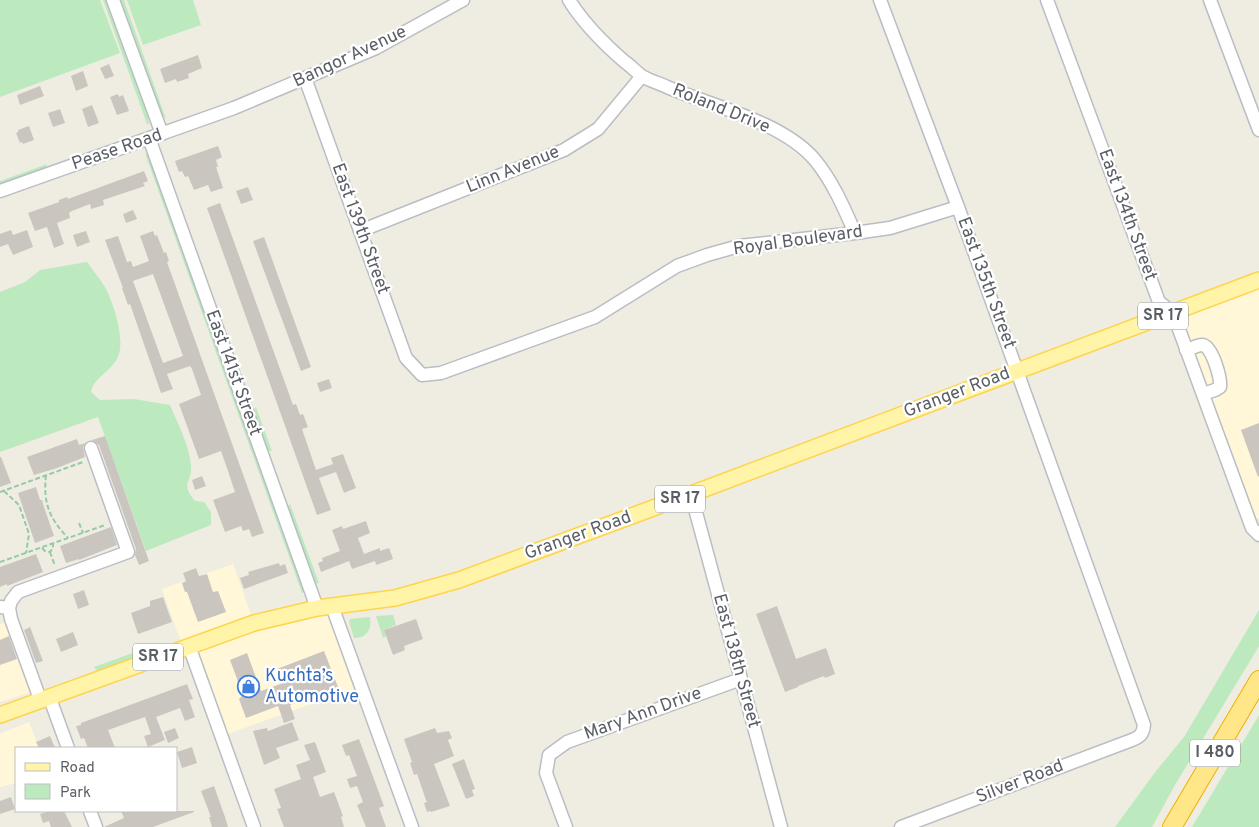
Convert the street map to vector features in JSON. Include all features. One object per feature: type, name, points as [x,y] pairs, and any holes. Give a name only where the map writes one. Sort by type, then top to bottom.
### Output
[{"type":"highway","name":"I 480","points":[[1172,827],[1259,680]]},
{"type":"main road","name":"Granger Road","points":[[0,715],[248,625],[317,608],[395,598],[446,584],[691,494],[1259,280]]},
{"type":"street","points":[[113,0],[162,134]]},
{"type":"street","name":"Bangor Avenue","points":[[234,108],[376,48],[463,0]]},
{"type":"street","name":"Roland Drive","points":[[569,0],[580,17],[606,46],[642,76],[688,96],[757,121],[792,140],[814,159],[834,187],[855,233]]},
{"type":"street","name":"East 135th Street","points":[[880,0],[958,206],[1142,718],[1144,731],[1140,737]]},
{"type":"street","name":"East 134th Street","points":[[1047,0],[1159,302],[1172,313],[1252,528],[1259,535]]},
{"type":"street","points":[[1210,0],[1259,130]]},
{"type":"street","name":"Linn Avenue","points":[[360,231],[564,150],[598,129],[642,76]]},
{"type":"street","name":"East 139th Street","points":[[304,78],[406,358],[422,375]]},
{"type":"street","name":"Pease Road","points":[[0,190],[234,108]]},
{"type":"street","name":"East 141st Street","points":[[149,138],[317,608]]},
{"type":"street","name":"Royal Boulevard","points":[[422,375],[441,373],[595,317],[677,266],[707,255],[739,246],[890,228],[958,206]]},
{"type":"street","points":[[1186,350],[1202,345],[1210,351],[1220,381],[1220,387],[1203,394]]},
{"type":"street","points":[[68,747],[11,619],[4,608],[18,592],[128,552],[92,453]]},
{"type":"street","name":"East 138th Street","points":[[691,494],[740,679],[782,827]]},
{"type":"street","points":[[332,606],[412,827]]},
{"type":"street","points":[[189,646],[254,827]]},
{"type":"street","name":"Mary Ann Drive","points":[[566,827],[546,773],[549,756],[567,742],[740,679]]},
{"type":"street","name":"Silver Road","points":[[901,827],[1140,737]]},
{"type":"street","points":[[90,812],[96,827]]},
{"type":"path","points":[[0,492],[46,475],[92,453]]},
{"type":"path","points":[[46,475],[44,494],[55,525],[68,538]]},
{"type":"path","points":[[4,491],[19,505],[29,534],[26,553]]},
{"type":"path","points":[[0,562],[117,521]]},
{"type":"path","points":[[79,523],[83,533]]},
{"type":"path","points":[[50,552],[53,544]]},
{"type":"path","points":[[42,548],[50,552]]},
{"type":"path","points":[[50,552],[59,577]]},
{"type":"shaded area","points":[[1259,280],[1259,518],[1250,521],[1173,313]]},
{"type":"shaded area","points":[[233,564],[254,623],[332,606],[361,686],[353,689],[353,691],[342,693],[222,736],[178,634],[162,589]]},
{"type":"shaded area","points":[[6,622],[32,692],[0,702],[0,624]]},
{"type":"shaded area","points":[[29,722],[39,747],[15,747],[15,783],[0,787],[0,734]]},
{"type":"green space","points":[[0,0],[100,0],[120,53],[0,97]]},
{"type":"green space","points":[[103,0],[106,0],[148,116],[149,124],[147,124]]},
{"type":"green space","points":[[121,0],[124,0],[166,119],[160,112]]},
{"type":"green space","points":[[127,0],[193,0],[201,25],[143,45]]},
{"type":"green space","points":[[146,153],[152,163],[303,589],[304,592],[302,593],[146,156]]},
{"type":"green space","points":[[47,164],[45,169],[0,185],[0,181]]},
{"type":"green space","points":[[87,262],[107,291],[116,316],[120,335],[117,359],[95,382],[91,392],[100,400],[134,399],[170,405],[190,457],[191,471],[187,486],[188,490],[195,501],[204,502],[211,512],[211,525],[146,551],[98,417],[0,452],[0,292],[25,282],[40,270]]},
{"type":"green space","points":[[256,407],[272,451],[268,451],[253,411]]},
{"type":"green space","points":[[290,504],[319,583],[315,584],[287,507]]},
{"type":"green space","points":[[1259,610],[1259,646],[1175,785],[1152,827],[1115,827],[1156,771],[1184,737]]},
{"type":"green space","points":[[393,615],[396,625],[384,630],[386,636],[383,638],[376,616]]},
{"type":"green space","points":[[370,617],[368,632],[359,638],[354,638],[349,622],[350,619]]},
{"type":"green space","points":[[141,650],[142,655],[97,671],[94,667]]},
{"type":"green space","points":[[1259,715],[1259,827],[1192,827]]},
{"type":"building","points":[[198,55],[202,68],[188,74],[189,78],[177,82],[176,79],[165,83],[160,69]]},
{"type":"building","points":[[109,64],[114,76],[105,79],[100,68]]},
{"type":"building","points":[[83,71],[88,86],[76,91],[71,76]]},
{"type":"building","points":[[40,86],[44,96],[20,105],[17,95]]},
{"type":"building","points":[[118,94],[119,97],[123,95],[129,111],[117,115],[110,97]]},
{"type":"building","points":[[92,105],[99,123],[88,127],[82,109]]},
{"type":"building","points":[[60,109],[65,123],[53,127],[48,113]]},
{"type":"building","points":[[29,126],[34,140],[23,144],[22,142],[20,143],[16,133],[18,130]]},
{"type":"building","points":[[218,146],[222,157],[216,160],[218,167],[216,167],[223,188],[211,192],[208,185],[194,190],[188,176],[185,177],[182,171],[179,172],[175,161]]},
{"type":"building","points":[[144,171],[148,181],[143,183],[145,186],[103,200],[104,205],[91,209],[90,204],[72,211],[69,213],[70,218],[57,223],[64,244],[54,248],[47,227],[35,231],[28,213],[59,202],[59,200],[67,197],[68,199]]},
{"type":"building","points":[[248,187],[253,200],[241,204],[236,191]]},
{"type":"building","points":[[220,203],[293,405],[296,404],[300,415],[303,414],[308,427],[302,429],[316,470],[333,464],[331,458],[343,454],[356,488],[344,493],[336,472],[319,478],[331,510],[317,515],[207,208]]},
{"type":"building","points":[[133,210],[137,219],[126,223],[123,214]]},
{"type":"building","points":[[11,230],[13,235],[27,230],[33,247],[13,255],[8,244],[0,247],[0,234]]},
{"type":"building","points":[[86,231],[90,242],[77,247],[73,235]]},
{"type":"building","points":[[153,231],[155,236],[157,235],[164,253],[166,252],[169,261],[167,262],[264,533],[252,537],[249,529],[243,531],[241,526],[225,532],[213,500],[235,492],[221,451],[199,459],[179,404],[201,395],[190,366],[167,374],[173,389],[161,393],[105,240],[118,236],[127,262],[131,261],[133,267],[149,261],[140,236]],"holes":[[[153,274],[183,356],[163,363],[133,281]]]},
{"type":"building","points":[[264,237],[311,367],[301,371],[253,241]]},
{"type":"building","points":[[329,379],[332,388],[320,392],[317,383]]},
{"type":"building","points":[[1259,423],[1259,476],[1258,477],[1241,430]]},
{"type":"building","points":[[105,436],[149,561],[139,565],[135,555],[136,549],[99,445],[92,440]]},
{"type":"building","points":[[77,439],[79,445],[85,443],[83,447],[85,457],[34,475],[27,457]]},
{"type":"building","points":[[0,457],[11,483],[0,487]]},
{"type":"building","points":[[202,476],[206,486],[195,490],[192,480]]},
{"type":"building","points":[[36,487],[54,536],[35,543],[18,493]]},
{"type":"building","points":[[366,521],[370,533],[358,538],[364,554],[380,548],[380,551],[389,548],[393,559],[376,565],[375,561],[352,569],[349,561],[321,572],[318,563],[323,561],[322,558],[340,551],[332,530],[342,526],[343,529]]},
{"type":"building","points":[[111,527],[117,545],[66,563],[60,546]]},
{"type":"building","points":[[36,554],[43,572],[0,587],[0,567]]},
{"type":"building","points":[[279,563],[280,566],[285,564],[288,573],[244,589],[240,578],[249,575],[248,572]]},
{"type":"building","points":[[196,568],[199,576],[207,574],[213,592],[218,591],[226,612],[198,622],[182,583],[186,581],[183,573]]},
{"type":"building","points":[[84,590],[89,605],[78,609],[73,594]]},
{"type":"building","points":[[163,597],[172,622],[138,634],[131,613],[150,606],[150,601]]},
{"type":"building","points":[[777,606],[796,659],[826,648],[835,674],[825,678],[824,676],[785,692],[756,614]]},
{"type":"building","points":[[416,619],[423,639],[404,646],[405,650],[393,655],[384,630]]},
{"type":"building","points":[[30,627],[43,661],[36,663],[24,630]]},
{"type":"building","points":[[73,632],[78,645],[61,652],[56,639]]},
{"type":"building","points":[[9,636],[17,659],[0,665],[0,640]]},
{"type":"building","points":[[324,651],[338,687],[290,705],[295,719],[284,723],[278,706],[246,718],[239,699],[243,695],[230,660],[247,653],[261,691],[283,683],[277,669]]},
{"type":"building","points":[[187,684],[193,699],[189,700],[195,717],[185,721],[180,708],[156,717],[165,740],[148,747],[144,736],[151,734],[145,717],[108,730],[115,747],[88,747],[84,738],[81,739],[76,726],[81,725],[81,723]]},
{"type":"building","points":[[292,722],[299,740],[276,748],[280,758],[264,765],[253,731],[267,728],[268,731]]},
{"type":"building","points":[[175,728],[179,738],[168,743],[164,732]]},
{"type":"building","points":[[435,728],[437,733],[449,731],[452,738],[448,740],[454,756],[434,764],[450,806],[427,812],[424,803],[427,802],[417,774],[414,775],[410,763],[412,762],[404,739]]},
{"type":"building","points":[[50,736],[55,747],[38,747],[36,742]]},
{"type":"building","points":[[359,739],[384,806],[379,808],[386,827],[366,827],[357,805],[363,802],[357,786],[350,788],[347,779],[357,776],[349,755],[346,756],[342,745]]},
{"type":"building","points":[[315,742],[326,772],[313,777],[320,797],[334,792],[343,816],[341,817],[344,827],[284,827],[277,809],[281,808],[274,789],[301,779],[296,765],[310,760],[304,745]]},
{"type":"building","points":[[192,747],[197,763],[182,768],[178,752]]},
{"type":"building","points":[[464,759],[475,789],[472,790],[474,796],[466,799],[452,764]]},
{"type":"building","points":[[214,786],[228,827],[212,827],[209,817],[211,817],[201,791]]},
{"type":"building","points":[[11,797],[15,809],[0,814],[0,801]]},
{"type":"building","points":[[194,811],[153,827],[104,827],[124,818],[121,812]]},
{"type":"building","points":[[64,812],[72,827],[51,827],[49,821],[43,823],[40,814]]},
{"type":"place","name":"Kuchta’s Automotive","points":[[249,686]]}]
